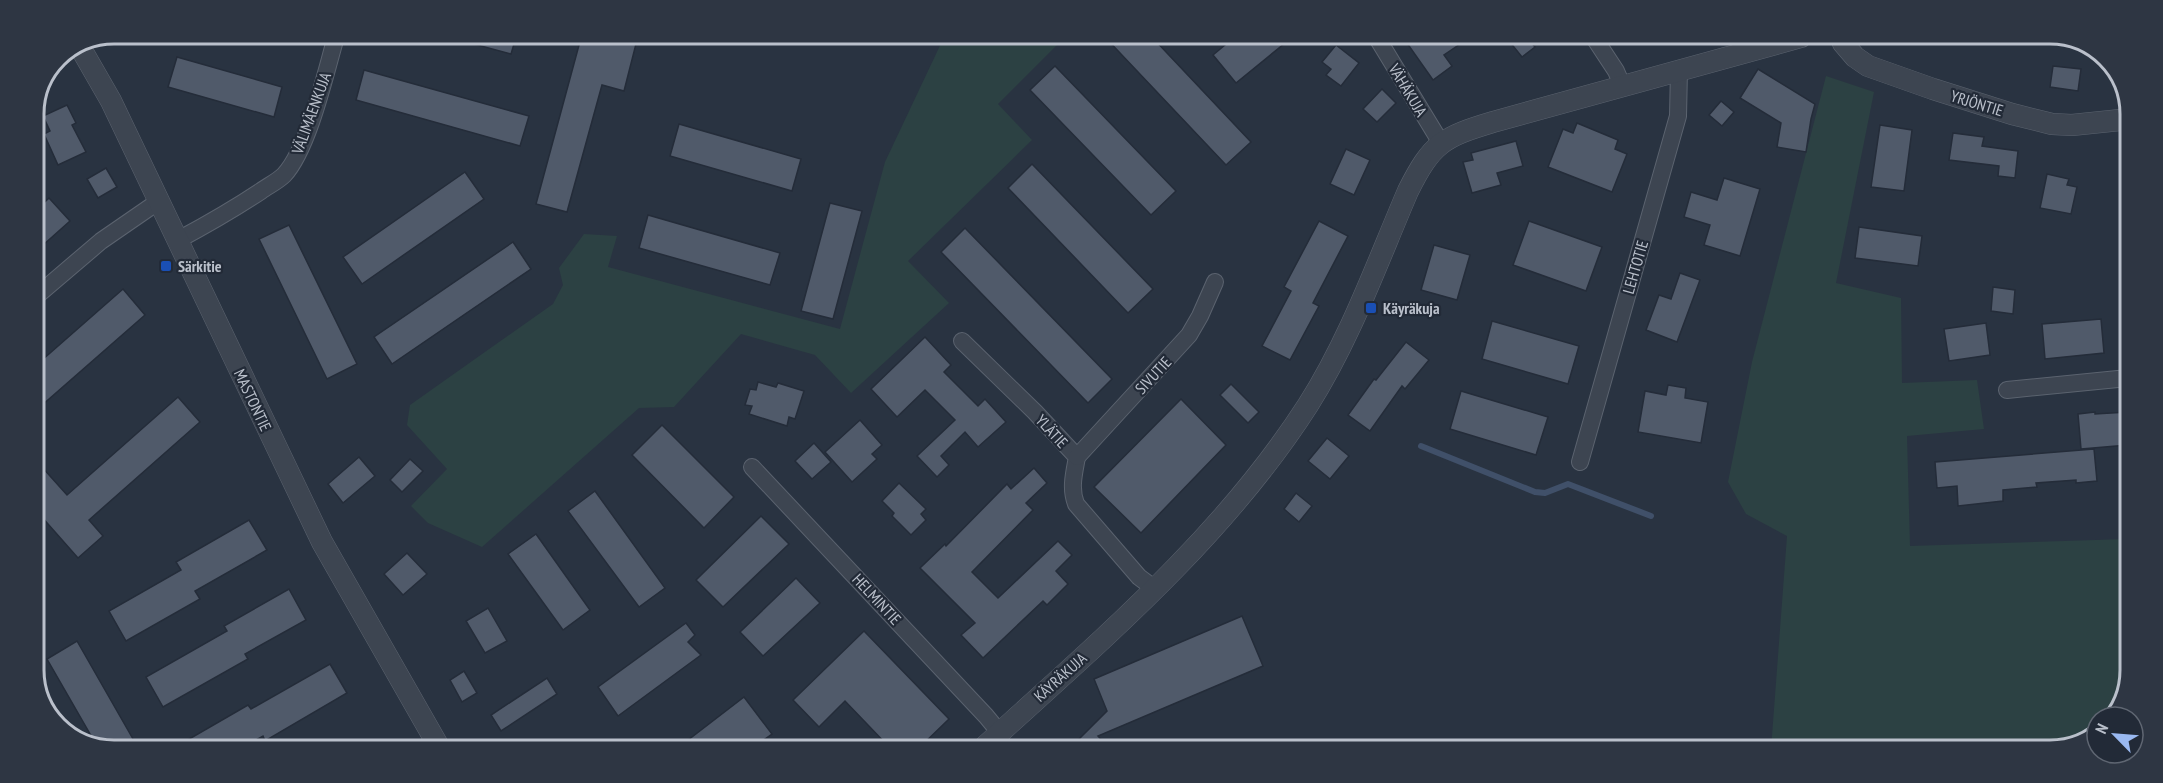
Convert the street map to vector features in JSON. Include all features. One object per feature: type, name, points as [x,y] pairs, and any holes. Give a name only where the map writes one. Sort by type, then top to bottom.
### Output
[{"type":"street","name":"VÄLIMÄENKUJA","points":[[178,240],[241,204],[280,178],[289,168],[299,150],[312,116],[334,44]]},
{"type":"street","name":"VÄHÄKUJA","points":[[1381,44],[1441,144]]},
{"type":"street","points":[[1598,44],[1617,71],[1622,85]]},
{"type":"street","name":"KÄYRÄKUJA","points":[[992,740],[1155,589],[1237,502],[1308,405],[1340,346],[1419,170],[1441,144],[1466,130],[1775,44]]},
{"type":"street","name":"YRJÖNTIE","points":[[1845,44],[1849,51],[1868,66],[2012,114],[2052,124],[2119,119]]},
{"type":"street","name":"MASTONTIE","points":[[82,51],[111,101],[322,542],[435,740]]},
{"type":"street","name":"LEHTOTIE","points":[[1580,462],[1678,116],[1679,70]]},
{"type":"street","points":[[44,290],[101,241],[159,201]]},
{"type":"street","name":"SIVUTIE","points":[[1077,457],[1189,335],[1215,282]]},
{"type":"street","name":"YLÄTIE","points":[[962,341],[1035,412],[1077,457],[1072,483],[1076,504],[1139,577],[1155,589]]},
{"type":"street","points":[[2007,390],[2119,379]]},
{"type":"street","name":"HELMINTIE","points":[[752,467],[1000,733]]},
{"type":"green space","points":[[941,44],[1058,44],[998,104],[1032,140],[908,261],[949,303],[851,393],[815,355],[741,334],[674,407],[639,408],[482,547],[428,523],[411,506],[447,469],[407,425],[410,405],[553,304],[563,285],[559,268],[584,234],[617,236],[608,267],[840,329],[885,162]]},
{"type":"green space","points":[[1826,76],[1874,92],[1836,283],[1901,298],[1902,383],[1977,380],[1984,429],[1907,436],[1910,546],[2120,539],[2120,670],[2112,701],[2109,705],[2085,705],[2085,730],[2059,739],[1772,740],[1787,536],[1746,514],[1728,482],[1752,362]]},
{"type":"building","points":[[474,44],[514,44],[511,54]]},
{"type":"building","points":[[579,44],[636,44],[624,91],[602,85],[567,212],[536,204]]},
{"type":"building","points":[[1112,44],[1158,44],[1251,142],[1226,165]]},
{"type":"building","points":[[1226,44],[1284,44],[1236,83],[1213,55]]},
{"type":"building","points":[[1408,44],[1460,44],[1444,55],[1452,66],[1433,80]]},
{"type":"building","points":[[1511,44],[1533,44],[1535,47],[1522,57]]},
{"type":"building","points":[[1336,45],[1359,63],[1341,86],[1326,75],[1331,69],[1322,62]]},
{"type":"building","points":[[177,57],[282,87],[274,117],[168,87]]},
{"type":"building","points":[[1055,66],[1176,191],[1151,215],[1030,90]]},
{"type":"building","points":[[2053,66],[2081,69],[2078,91],[2050,87]]},
{"type":"building","points":[[1758,69],[1815,104],[1806,152],[1777,147],[1781,123],[1740,98]]},
{"type":"building","points":[[364,70],[529,116],[520,146],[356,100]]},
{"type":"building","points":[[1382,89],[1396,103],[1377,122],[1363,109]]},
{"type":"building","points":[[1721,101],[1734,112],[1722,126],[1709,115]]},
{"type":"building","points":[[67,105],[76,123],[72,125],[86,152],[58,165],[44,134],[50,131],[44,116]]},
{"type":"building","points":[[1577,123],[1618,140],[1615,149],[1627,154],[1612,192],[1548,167],[1563,129],[1573,133]]},
{"type":"building","points":[[679,124],[801,159],[792,191],[670,156]]},
{"type":"building","points":[[1880,125],[1912,130],[1904,191],[1871,187]]},
{"type":"building","points":[[1953,133],[1984,137],[1982,146],[2018,151],[2015,178],[1998,176],[1999,166],[1949,160]]},
{"type":"building","points":[[1516,141],[1523,166],[1497,173],[1501,185],[1472,193],[1463,162],[1473,160],[1471,153]]},
{"type":"building","points":[[1346,149],[1370,160],[1354,195],[1330,184]]},
{"type":"building","points":[[1032,164],[1153,289],[1128,313],[1008,188]]},
{"type":"building","points":[[106,168],[117,187],[98,198],[87,179]]},
{"type":"building","points":[[465,172],[484,199],[362,284],[343,257]]},
{"type":"building","points":[[2047,174],[2069,179],[2067,185],[2077,187],[2071,214],[2040,208]]},
{"type":"building","points":[[1724,178],[1760,189],[1740,256],[1704,245],[1710,225],[1684,217],[1691,192],[1717,200]]},
{"type":"building","points":[[49,198],[70,221],[44,244],[44,203]]},
{"type":"building","points":[[830,203],[862,211],[833,319],[801,311]]},
{"type":"building","points":[[648,215],[780,253],[770,285],[639,248]]},
{"type":"building","points":[[1319,221],[1348,236],[1313,303],[1319,306],[1290,360],[1262,346],[1291,291],[1284,287]]},
{"type":"building","points":[[1529,221],[1602,247],[1586,291],[1513,265]]},
{"type":"building","points":[[289,225],[357,364],[327,379],[259,239]]},
{"type":"building","points":[[1859,227],[1922,236],[1918,266],[1855,258]]},
{"type":"building","points":[[965,228],[1112,379],[1088,403],[941,252]]},
{"type":"building","points":[[513,242],[531,269],[392,364],[374,337]]},
{"type":"building","points":[[1434,245],[1470,255],[1457,300],[1421,290]]},
{"type":"building","points":[[1680,273],[1700,280],[1677,342],[1646,330],[1659,295],[1671,299]]},
{"type":"building","points":[[1993,287],[2015,290],[2013,314],[1991,311]]},
{"type":"building","points":[[123,289],[145,315],[44,403],[44,358]]},
{"type":"building","points":[[2101,319],[2104,353],[2045,359],[2042,324]]},
{"type":"building","points":[[1492,321],[1579,346],[1568,384],[1482,359]]},
{"type":"building","points":[[1986,323],[1990,355],[1949,361],[1944,329]]},
{"type":"building","points":[[925,337],[951,365],[944,372],[978,406],[985,399],[1006,422],[978,447],[965,432],[941,456],[949,465],[937,477],[917,456],[955,420],[925,390],[897,417],[871,389]]},
{"type":"building","points":[[1406,342],[1429,360],[1405,389],[1402,386],[1370,431],[1348,415],[1374,379],[1376,380]]},
{"type":"building","points":[[758,382],[776,387],[778,383],[804,391],[795,419],[789,417],[787,426],[749,414],[752,406],[745,405],[750,389],[756,390]]},
{"type":"building","points":[[1231,384],[1259,412],[1248,423],[1220,395]]},
{"type":"building","points":[[1668,385],[1686,388],[1685,398],[1708,402],[1701,443],[1638,432],[1645,391],[1666,395]]},
{"type":"building","points":[[1461,391],[1548,417],[1536,455],[1450,429]]},
{"type":"building","points":[[178,397],[200,422],[89,520],[103,536],[78,558],[44,519],[44,469],[67,495]]},
{"type":"building","points":[[1181,399],[1226,445],[1141,533],[1094,487]]},
{"type":"building","points":[[2120,413],[2120,446],[2081,449],[2078,414]]},
{"type":"building","points":[[860,420],[882,445],[872,454],[877,459],[852,482],[825,452]]},
{"type":"building","points":[[662,425],[734,497],[704,528],[632,455]]},
{"type":"building","points":[[1327,438],[1349,456],[1330,479],[1308,461]]},
{"type":"building","points":[[814,443],[831,462],[812,479],[795,461]]},
{"type":"building","points":[[2094,449],[2097,481],[2036,483],[2037,487],[2003,490],[2003,501],[1958,506],[1957,486],[1937,488],[1935,462]]},
{"type":"building","points":[[359,457],[375,476],[343,503],[328,484]]},
{"type":"building","points":[[410,459],[423,471],[402,492],[390,480]]},
{"type":"building","points":[[1034,468],[1047,483],[1026,503],[1033,510],[972,572],[998,598],[1058,541],[1072,555],[1056,571],[1068,584],[1047,605],[1043,601],[983,658],[961,635],[975,623],[920,568],[945,544],[946,546],[1007,484],[1011,489]]},
{"type":"building","points":[[899,483],[926,509],[921,514],[926,520],[911,535],[892,516],[894,513],[882,501]]},
{"type":"building","points":[[595,491],[665,588],[639,607],[568,511]]},
{"type":"building","points":[[1296,493],[1312,506],[1299,522],[1284,509]]},
{"type":"building","points":[[761,516],[789,544],[723,607],[696,580]]},
{"type":"building","points":[[249,520],[267,550],[195,591],[200,599],[126,641],[109,611],[181,570],[176,562]]},
{"type":"building","points":[[536,534],[590,610],[563,630],[508,554]]},
{"type":"building","points":[[407,553],[427,574],[403,595],[384,574]]},
{"type":"building","points":[[796,578],[820,603],[763,656],[740,632]]},
{"type":"building","points":[[289,589],[306,620],[245,654],[248,659],[163,707],[146,677],[227,631],[224,626]]},
{"type":"building","points":[[488,608],[507,641],[485,653],[466,621]]},
{"type":"building","points":[[1242,616],[1263,666],[1098,736],[1102,740],[1078,740],[1107,711],[1094,679]]},
{"type":"building","points":[[686,623],[695,635],[688,642],[701,655],[618,716],[598,687]]},
{"type":"building","points":[[864,631],[949,719],[927,740],[882,740],[845,701],[819,727],[793,700]]},
{"type":"building","points":[[77,641],[134,740],[113,740],[91,736],[47,659]]},
{"type":"building","points":[[330,664],[347,693],[267,740],[263,736],[256,740],[187,740],[248,705],[251,709]]},
{"type":"building","points":[[464,671],[477,693],[462,702],[450,680]]},
{"type":"building","points":[[547,678],[557,694],[501,731],[491,715]]},
{"type":"building","points":[[744,697],[772,734],[764,740],[688,740]]},
{"type":"waterway","points":[[1421,446],[1535,492],[1545,493],[1568,484],[1651,516]]},
{"type":"place","name":"Särkitie","points":[[166,266]]},
{"type":"place","name":"Käyräkuja","points":[[1371,308]]}]
